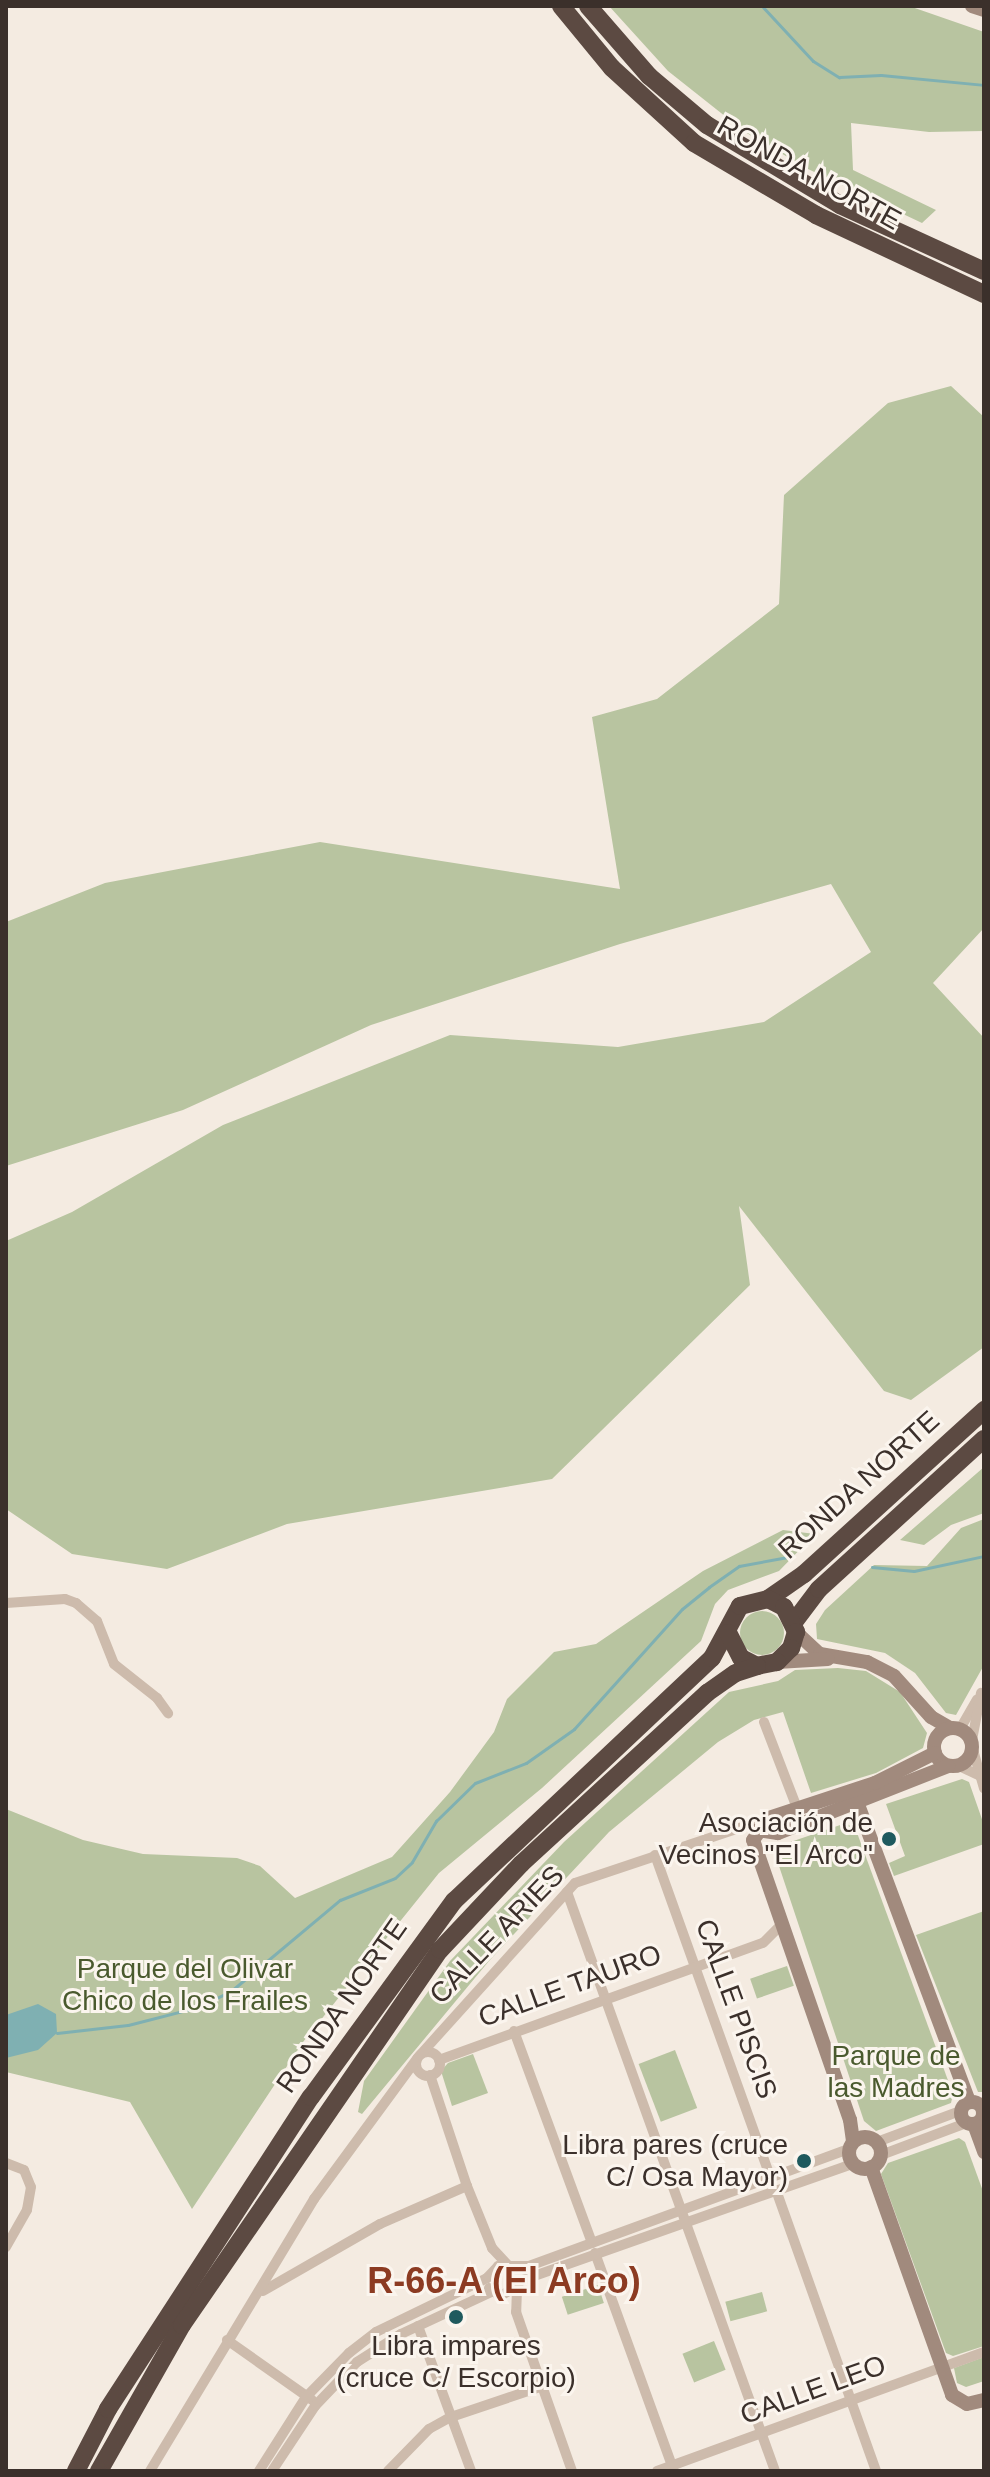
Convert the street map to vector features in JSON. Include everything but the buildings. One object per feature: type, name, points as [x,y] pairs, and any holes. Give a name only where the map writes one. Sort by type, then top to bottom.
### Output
[{"type":"highway","name":"RONDA NORTE","points":[[561,6],[612,68],[694,143],[816,215],[984,294]]},
{"type":"highway","name":"RONDA NORTE","points":[[588,6],[649,76],[719,133],[840,205],[984,271]]},
{"type":"highway","name":"RONDA NORTE","points":[[76,2471],[108,2409],[400,1968],[454,1901],[712,1658],[740,1606],[768,1599],[804,1574],[984,1410]]},
{"type":"highway","name":"RONDA NORTE","points":[[99,2471],[182,2325],[440,1950],[521,1864],[707,1693],[736,1673],[777,1662],[791,1648],[795,1627],[819,1589],[984,1439]]},
{"type":"highway","name":"RONDA NORTE","points":[[768,1599],[784,1607],[795,1627]]},
{"type":"highway","points":[[728,1633],[741,1658],[757,1666]]},
{"type":"main road","points":[[972,6],[984,10]]},
{"type":"main road","points":[[795,1627],[820,1654],[867,1662],[894,1676],[931,1717],[955,1728],[972,1745],[953,1766],[935,1746],[931,1717]]},
{"type":"main road","points":[[777,1662],[838,1658]]},
{"type":"main road","name":"CALLE ARIES","points":[[758,1830],[771,1835],[912,1769],[955,1728]]},
{"type":"main road","name":"CALLE ARIES","points":[[769,1818],[797,1808],[854,1797],[953,1766]]},
{"type":"main road","points":[[854,1797],[975,2112],[984,2152]]},
{"type":"main road","points":[[769,1818],[758,1830],[753,1846],[792,1949],[852,2152]]},
{"type":"main road","points":[[852,2152],[870,2137],[941,2370],[958,2401],[984,2400]]},
{"type":"main road","points":[[852,2152],[876,2155]]},
{"type":"street","points":[[6,1603],[76,1603],[97,1621],[114,1664],[168,1713]]},
{"type":"street","points":[[955,1728],[982,1690]]},
{"type":"street","points":[[982,1690],[972,1745],[984,1788]]},
{"type":"street","points":[[764,1722],[797,1808]]},
{"type":"street","points":[[953,1766],[980,1776]]},
{"type":"street","name":"CALLE ARIES","points":[[150,2471],[227,2340],[261,2292],[314,2199],[419,2057],[567,1892],[595,1874],[769,1818]]},
{"type":"street","name":"CALLE PISCIS","points":[[655,1855],[876,2471]]},
{"type":"street","points":[[567,1892],[775,2471]]},
{"type":"street","name":"CALLE TAURO","points":[[439,2060],[763,1943],[782,1924]]},
{"type":"street","name":"CALLE TAURO","points":[[763,1943],[792,1949]]},
{"type":"street","points":[[514,2031],[672,2468]]},
{"type":"street","points":[[430,2075],[420,2072],[419,2057],[431,2052],[439,2060],[430,2075],[467,2186],[492,2248],[510,2266],[519,2285],[516,2312],[572,2471]]},
{"type":"street","points":[[876,2155],[975,2112]]},
{"type":"street","points":[[259,2471],[307,2396],[376,2332],[488,2274],[510,2266],[593,2248],[774,2184],[852,2152]]},
{"type":"street","points":[[6,2163],[24,2170],[31,2187],[27,2210],[6,2247]]},
{"type":"street","points":[[261,2292],[380,2224],[467,2186]]},
{"type":"street","points":[[492,2248],[488,2274],[496,2294],[516,2312]]},
{"type":"street","points":[[272,2471],[317,2403],[357,2362],[418,2326],[519,2285],[593,2248]]},
{"type":"street","points":[[418,2326],[471,2471]]},
{"type":"street","points":[[227,2340],[317,2403]]},
{"type":"street","name":"CALLE LEO","points":[[657,2471],[984,2352]]},
{"type":"street","points":[[388,2471],[417,2439],[451,2417],[543,2386]]},
{"type":"green space","points":[[609,6],[909,6],[984,32],[984,131],[929,132],[851,123],[853,170],[936,210],[922,223],[808,169],[745,132],[668,71]]},
{"type":"green space","points":[[951,386],[984,417],[984,928],[933,983],[984,1038],[984,1347],[911,1400],[884,1391],[739,1206],[750,1285],[552,1479],[287,1524],[167,1569],[72,1554],[6,1509],[6,1241],[72,1212],[223,1125],[450,1035],[618,1047],[764,1022],[871,952],[831,884],[620,944],[371,1025],[183,1110],[6,1166],[6,922],[105,883],[320,842],[620,889],[592,717],[657,699],[779,604],[784,495],[888,403]]},
{"type":"green space","points":[[984,1467],[984,1513],[951,1525],[924,1545],[900,1540]]},
{"type":"green space","points":[[984,1519],[984,1665],[956,1715],[946,1713],[915,1673],[885,1653],[817,1639],[816,1624],[825,1610],[874,1565],[927,1566],[961,1528]]},
{"type":"green space","name":"Parque del Olivar Chico de los Frailes","points":[[783,1530],[815,1534],[779,1571],[728,1590],[715,1604],[701,1641],[542,1788],[439,1873],[303,2042],[192,2209],[130,2102],[6,2072],[6,1809],[83,1840],[143,1854],[237,1858],[260,1866],[295,1898],[392,1857],[450,1792],[494,1732],[507,1699],[554,1652],[596,1644],[703,1571]]},
{"type":"green space","points":[[762,1611],[777,1618],[784,1633],[777,1648],[762,1655],[747,1648],[740,1633],[747,1618]]},
{"type":"green space","points":[[838,1668],[866,1671],[900,1692],[927,1733],[923,1748],[876,1773],[811,1793],[783,1712],[754,1720],[718,1742],[609,1832],[489,1961],[362,2114],[358,2112],[364,2081],[450,1961],[564,1842],[729,1692],[778,1681],[795,1670]]},
{"type":"green space","points":[[962,1779],[969,1782],[984,1825],[984,1844],[894,1876],[889,1863],[905,1856],[886,1804]]},
{"type":"green space","name":"Parque de las Madres","points":[[846,1823],[856,1830],[953,2094],[951,2103],[876,2131],[864,2121],[773,1848]]},
{"type":"green space","points":[[984,1911],[984,2092],[978,2092],[916,1935]]},
{"type":"green space","points":[[787,1966],[794,1986],[757,1999],[750,1979]]},
{"type":"green space","points":[[675,2050],[697,2108],[661,2122],[639,2064]]},
{"type":"green space","points":[[473,2054],[488,2093],[452,2106],[441,2071],[448,2063]]},
{"type":"green space","name":"Parque de las Madres","points":[[959,2138],[965,2142],[984,2194],[984,2346],[953,2356],[946,2353],[881,2174],[888,2163]]},
{"type":"green space","points":[[598,2285],[604,2303],[568,2315],[562,2297]]},
{"type":"green space","points":[[762,2292],[767,2311],[730,2321],[725,2302]]},
{"type":"green space","points":[[714,2341],[726,2370],[694,2382],[682,2354]]},
{"type":"green space","points":[[984,2357],[984,2381],[966,2387],[957,2383],[954,2368]]},
{"type":"water","points":[[38,2004],[56,2014],[57,2033],[38,2050],[6,2058],[6,2015]]},
{"type":"waterway","points":[[762,6],[813,61],[839,77],[881,75],[984,85]]},
{"type":"waterway","points":[[57,2033],[128,2025],[198,2007],[231,1991],[340,1900],[395,1878],[412,1862],[436,1821],[475,1783],[526,1763],[574,1729],[682,1609],[709,1587],[739,1566],[793,1556]]},
{"type":"waterway","points":[[872,1567],[914,1571],[984,1556]]},
{"type":"place","name":"Asociación de Vecinos \"El Arco\"","points":[[889,1839]]},
{"type":"place","name":"Libra pares (cruce C/ Osa Mayor)","points":[[804,2161]]},
{"type":"place","name":"Libra impares (cruce C/ Escorpio)","points":[[456,2317]]},
{"type":"district","name":"R-66-A (El Arco)","points":[[504,2281]]}]
